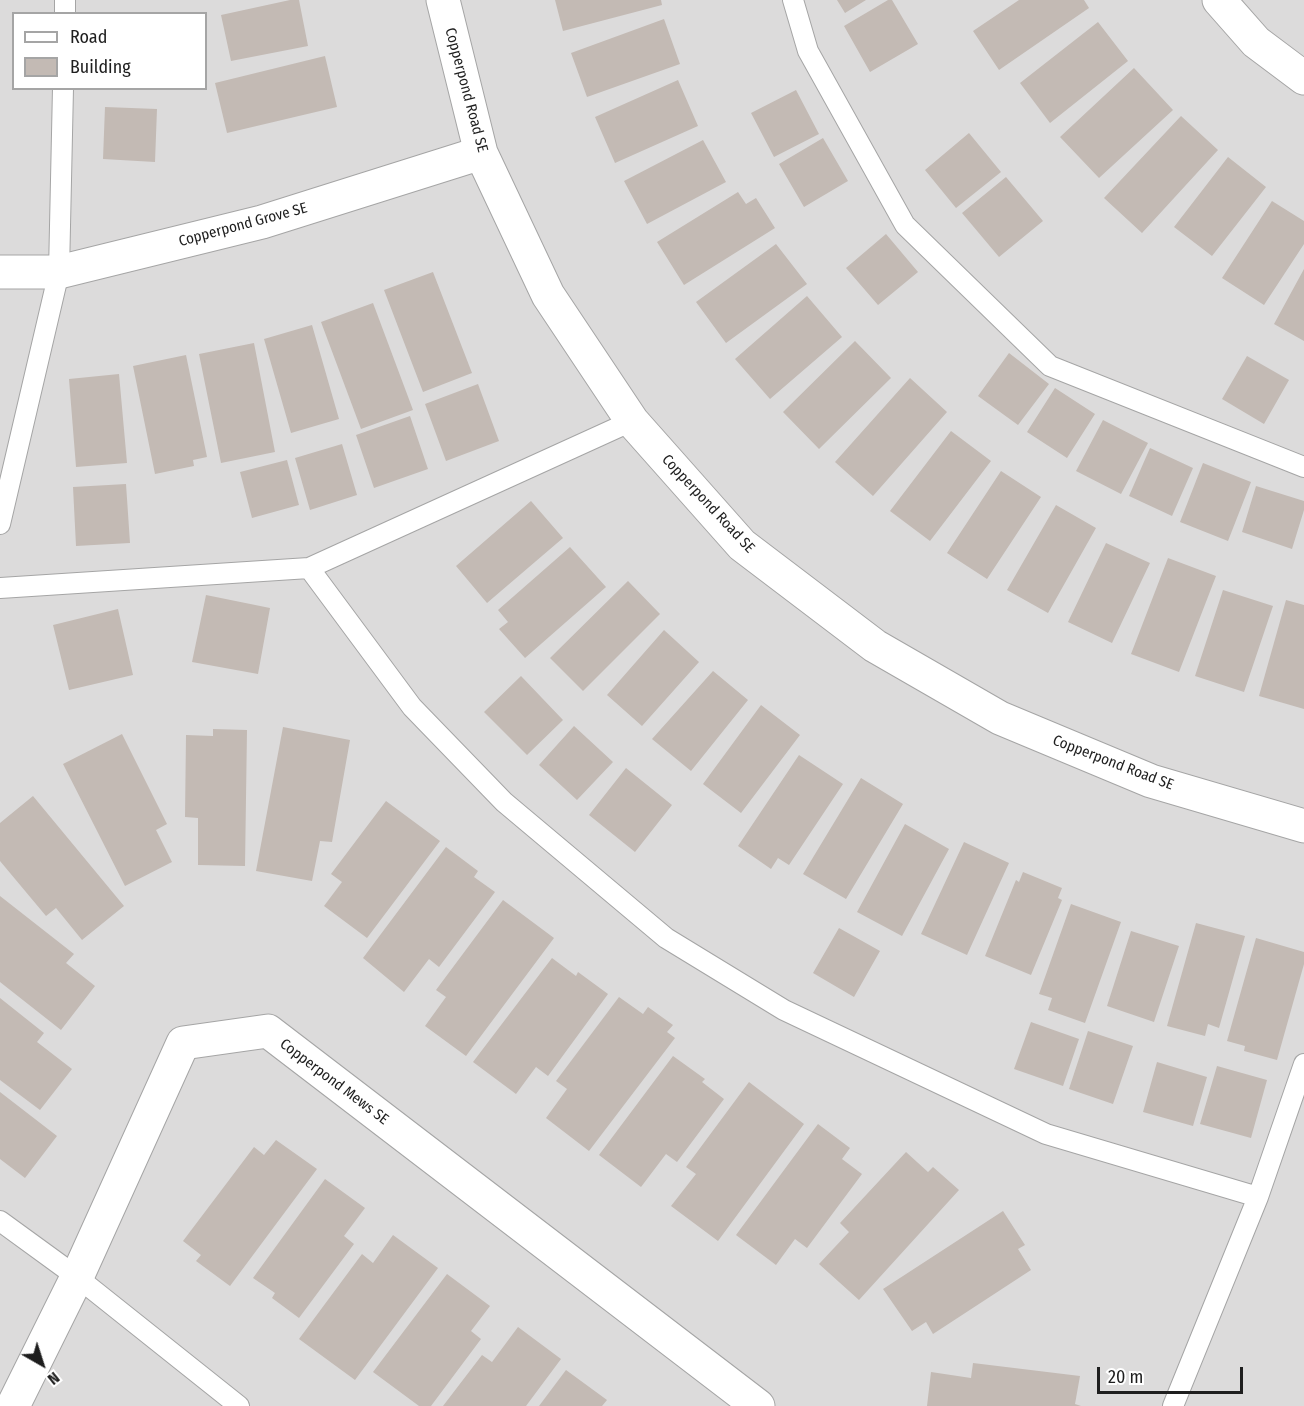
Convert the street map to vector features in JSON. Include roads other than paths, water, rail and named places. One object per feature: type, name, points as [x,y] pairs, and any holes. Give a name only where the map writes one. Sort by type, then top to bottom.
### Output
[{"type":"street","name":"Copperpond Road SE","points":[[443,0],[481,153],[548,295],[632,421],[742,544],[875,646],[1000,718],[1151,781],[1304,826]]},
{"type":"street","points":[[1226,2],[1256,42],[1304,78]]},
{"type":"street","name":"Copperpond Grove SE","points":[[0,272],[59,272],[262,222],[481,153]]},
{"type":"street","name":"Copperpond Mews SE","points":[[13,1406],[77,1277],[183,1043],[268,1031],[758,1406]]},
{"type":"lane","points":[[793,0],[808,51],[905,225],[1050,366],[1304,467]]},
{"type":"lane","points":[[0,524],[59,272],[63,90]]},
{"type":"lane","points":[[0,588],[309,568],[632,421]]},
{"type":"lane","points":[[309,568],[412,707],[504,802],[666,938],[784,1010],[1046,1134],[1258,1197]]},
{"type":"lane","points":[[1173,1406],[1258,1197],[1304,1064]]},
{"type":"lane","points":[[0,1221],[77,1277],[239,1406]]}]
